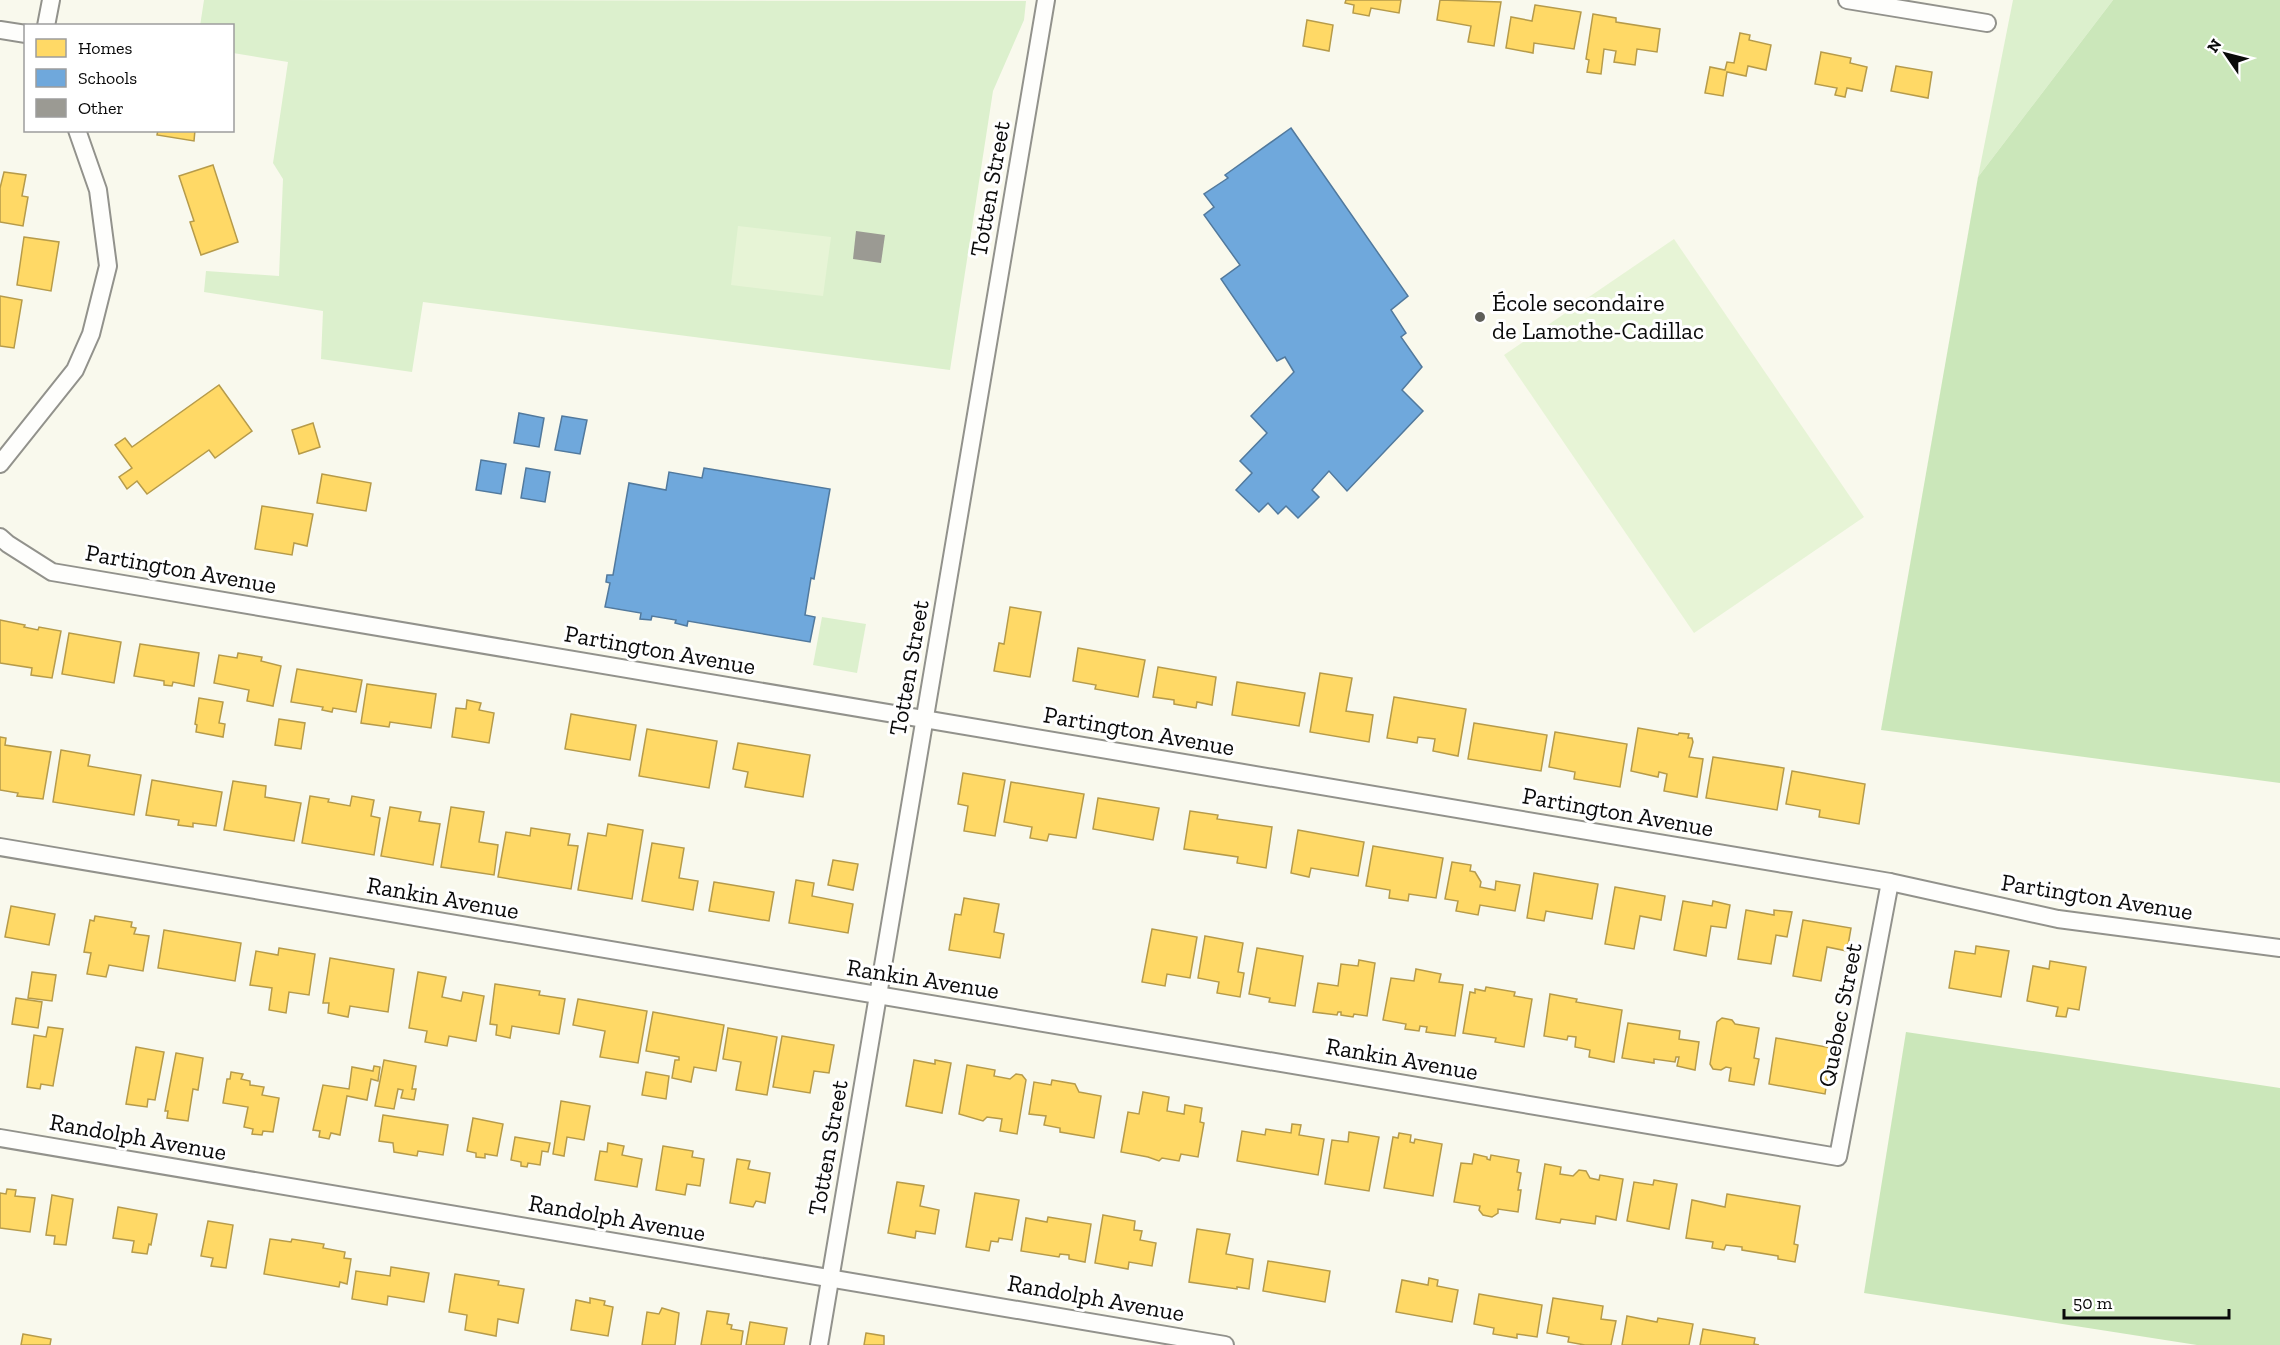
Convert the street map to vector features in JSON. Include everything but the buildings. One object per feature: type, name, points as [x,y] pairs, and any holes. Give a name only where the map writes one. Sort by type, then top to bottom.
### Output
[{"type":"street","points":[[46,24],[51,0]]},
{"type":"street","name":"Totten Street","points":[[819,1345],[1046,0]]},
{"type":"street","points":[[1847,0],[1987,23]]},
{"type":"street","points":[[0,30],[24,34]]},
{"type":"street","points":[[0,464],[75,370],[92,334],[108,266],[98,189],[78,132]]},
{"type":"street","name":"Partington Avenue","points":[[0,537],[52,572],[1890,882],[2058,919],[2280,948]]},
{"type":"street","name":"Rankin Avenue","points":[[0,847],[1838,1157]]},
{"type":"street","name":"Quebec Street","points":[[1838,1157],[1890,882]]},
{"type":"street","name":"Randolph Avenue","points":[[0,1138],[1225,1345]]},
{"type":"green space","points":[[204,0],[1026,1],[1024,20],[993,91],[950,370],[423,302],[412,372],[321,359],[323,311],[204,292],[206,271],[279,276],[283,179],[273,163],[288,62],[234,53],[234,24],[200,24]]},
{"type":"green space","points":[[2013,0],[2113,0],[1978,177]]},
{"type":"green space","points":[[2113,0],[2280,0],[2280,783],[1881,730],[1978,177]]},
{"type":"green space","points":[[738,226],[831,237],[823,296],[731,285]]},
{"type":"green space","points":[[1674,239],[1864,517],[1694,633],[1504,355]]},
{"type":"green space","points":[[822,617],[866,624],[857,673],[813,665]]},
{"type":"green space","points":[[1906,1032],[2280,1088],[2280,1345],[2197,1345],[1864,1293]]},
{"type":"place","name":"École secondaire de Lamothe-Cadillac","points":[[1480,317]]}]
